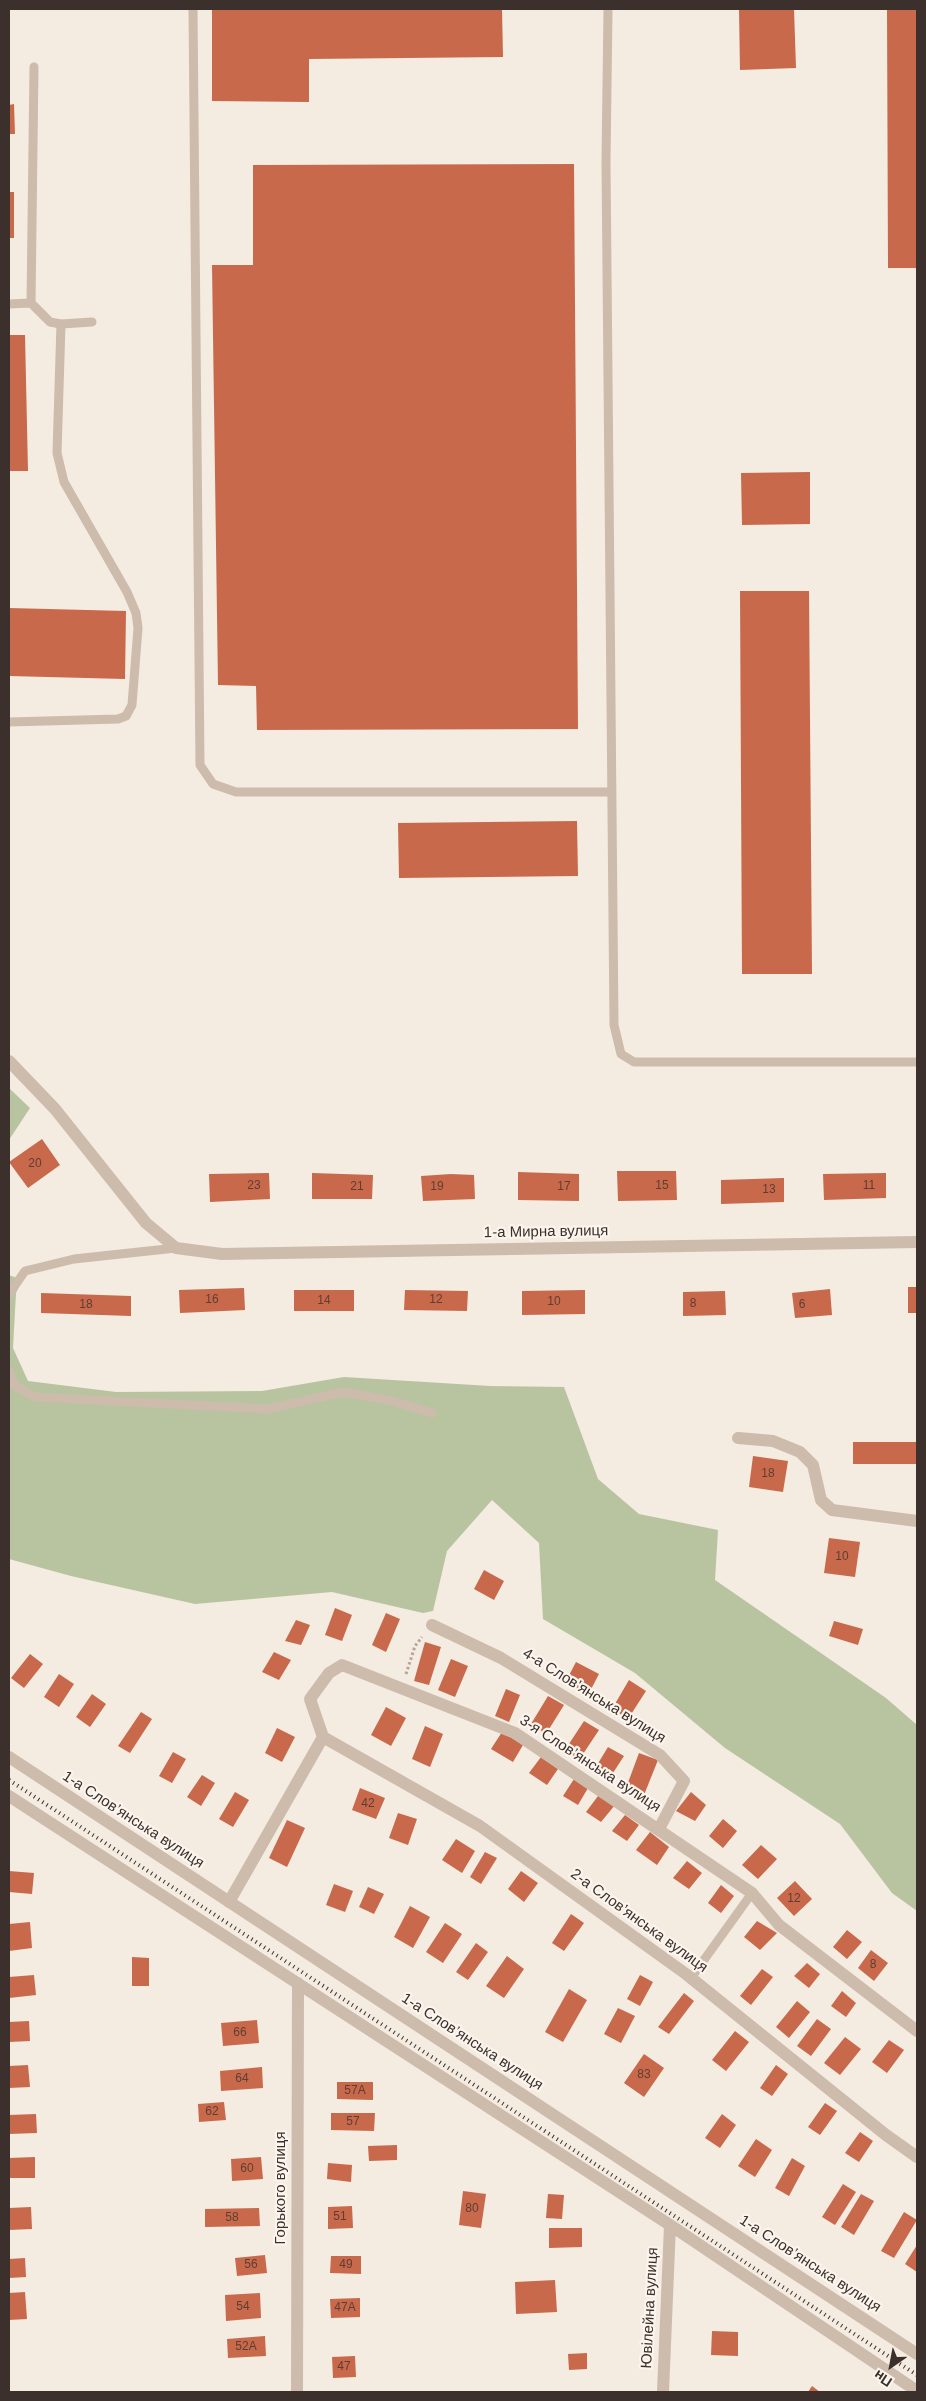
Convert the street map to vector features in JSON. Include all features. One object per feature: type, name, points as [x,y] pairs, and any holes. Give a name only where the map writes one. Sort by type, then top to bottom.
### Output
[{"type":"street","points":[[9,1061],[55,1109],[146,1223],[176,1248]]},
{"type":"street","name":"1-а Мирна вулиця","points":[[176,1248],[222,1254],[917,1242]]},
{"type":"street","points":[[738,1438],[773,1441],[800,1452],[812,1465],[821,1500],[832,1510],[917,1521]]},
{"type":"street","name":"4-а Слов’янська вулиця","points":[[432,1625],[501,1658],[660,1755],[684,1781],[659,1829]]},
{"type":"street","name":"3-я Слов’янська вулиця","points":[[323,1737],[310,1699],[329,1673],[342,1665],[515,1733],[752,1893],[779,1924],[917,2031]]},
{"type":"street","points":[[229,1902],[323,1737]]},
{"type":"street","name":"2-а Слов’янська вулиця","points":[[323,1737],[480,1826],[691,1978],[917,2158]]},
{"type":"street","name":"1-а Слов’янська вулиця","points":[[9,1757],[917,2354]]},
{"type":"street","points":[[9,1796],[670,2225],[917,2391]]},
{"type":"street","name":"Горького вулиця","points":[[297,2392],[298,1983]]},
{"type":"street","name":"Ювілейна вулиця","points":[[663,2392],[670,2225]]},
{"type":"lane","points":[[193,9],[200,766],[213,784],[236,792],[612,792]]},
{"type":"lane","points":[[608,9],[606,162],[614,1025],[621,1054],[634,1062],[917,1062]]},
{"type":"lane","points":[[34,67],[31,303],[50,322],[61,324],[92,322]]},
{"type":"lane","points":[[9,304],[31,303]]},
{"type":"lane","points":[[9,722],[118,719],[126,716],[132,705],[138,628],[136,613],[128,592],[64,482],[57,453],[61,324]]},
{"type":"lane","points":[[9,1294],[25,1271],[74,1259],[176,1248]]},
{"type":"lane","points":[[9,1371],[14,1385],[35,1397],[268,1408],[343,1392],[393,1401],[432,1413]]},
{"type":"lane","points":[[691,1978],[752,1893]]},
{"type":"path","points":[[401,1688],[414,1646]]},
{"type":"green space","points":[[9,1088],[30,1108],[9,1140]]},
{"type":"green space","points":[[9,1275],[22,1280],[16,1293],[13,1348],[28,1381],[116,1392],[262,1391],[344,1377],[490,1386],[564,1387],[598,1479],[639,1514],[718,1530],[715,1580],[886,1698],[917,1725],[917,1911],[892,1893],[840,1824],[725,1748],[635,1673],[543,1619],[539,1543],[492,1500],[447,1551],[433,1611],[423,1613],[332,1592],[195,1604],[71,1576],[9,1559]]},
{"type":"building","points":[[212,9],[502,9],[503,57],[309,59],[309,102],[212,101]]},
{"type":"building","points":[[739,9],[794,9],[796,68],[740,70]]},
{"type":"building","points":[[887,9],[917,9],[917,268],[888,268]]},
{"type":"building","points":[[14,104],[15,134],[9,134],[9,105]]},
{"type":"building","points":[[574,164],[578,729],[257,730],[256,686],[218,685],[212,265],[253,265],[253,165]]},
{"type":"building","points":[[9,192],[14,192],[14,238],[9,238]]},
{"type":"building","points":[[9,335],[25,335],[28,471],[9,471]]},
{"type":"building","points":[[810,472],[810,524],[742,525],[741,473]]},
{"type":"building","points":[[740,591],[809,591],[812,974],[742,974]]},
{"type":"building","points":[[9,608],[126,611],[125,679],[9,676]]},
{"type":"building","points":[[577,821],[578,876],[399,878],[398,823]]},
{"type":"building","points":[[42,1139],[60,1165],[28,1188],[9,1162]]},
{"type":"building","points":[[617,1171],[676,1171],[677,1200],[618,1201]]},
{"type":"building","points":[[518,1172],[579,1174],[579,1201],[518,1200]]},
{"type":"building","points":[[269,1173],[270,1199],[210,1202],[209,1174]]},
{"type":"building","points":[[312,1173],[373,1175],[372,1199],[312,1199]]},
{"type":"building","points":[[886,1173],[886,1198],[824,1200],[823,1174]]},
{"type":"building","points":[[474,1175],[475,1199],[423,1201],[421,1176]]},
{"type":"building","points":[[784,1178],[784,1202],[721,1204],[721,1180]]},
{"type":"building","points":[[908,1287],[917,1287],[917,1313],[908,1313]]},
{"type":"building","points":[[244,1288],[245,1310],[180,1313],[179,1290]]},
{"type":"building","points":[[830,1289],[832,1315],[795,1318],[792,1293]]},
{"type":"building","points":[[294,1290],[354,1290],[354,1311],[294,1311]]},
{"type":"building","points":[[405,1290],[468,1291],[467,1311],[404,1310]]},
{"type":"building","points":[[585,1290],[585,1314],[522,1315],[522,1291]]},
{"type":"building","points":[[725,1291],[726,1315],[683,1316],[683,1292]]},
{"type":"building","points":[[41,1293],[131,1296],[131,1316],[41,1313]]},
{"type":"building","points":[[853,1442],[917,1442],[917,1464],[853,1464]]},
{"type":"building","points":[[753,1456],[788,1461],[783,1492],[749,1487]]},
{"type":"building","points":[[829,1538],[860,1542],[855,1577],[824,1573]]},
{"type":"building","points":[[484,1570],[504,1581],[494,1600],[474,1589]]},
{"type":"building","points":[[335,1608],[352,1615],[342,1641],[325,1635]]},
{"type":"building","points":[[386,1613],[400,1619],[386,1652],[372,1645]]},
{"type":"building","points":[[296,1620],[310,1625],[301,1645],[285,1641]]},
{"type":"building","points":[[834,1621],[863,1629],[858,1645],[829,1636]]},
{"type":"building","points":[[425,1642],[441,1647],[429,1685],[414,1681]]},
{"type":"building","points":[[274,1652],[291,1660],[279,1680],[262,1672]]},
{"type":"building","points":[[30,1654],[43,1664],[24,1688],[11,1678]]},
{"type":"building","points":[[451,1659],[468,1666],[455,1697],[438,1690]]},
{"type":"building","points":[[576,1662],[599,1674],[588,1695],[565,1683]]},
{"type":"building","points":[[59,1674],[74,1684],[59,1707],[44,1697]]},
{"type":"building","points":[[629,1680],[646,1691],[628,1719],[612,1709]]},
{"type":"building","points":[[506,1689],[520,1695],[509,1722],[495,1716]]},
{"type":"building","points":[[92,1694],[106,1704],[90,1727],[76,1717]]},
{"type":"building","points":[[548,1696],[564,1705],[546,1734],[531,1724]]},
{"type":"building","points":[[386,1707],[406,1718],[391,1746],[371,1735]]},
{"type":"building","points":[[141,1712],[152,1719],[130,1753],[118,1746]]},
{"type":"building","points":[[584,1721],[599,1730],[579,1760],[565,1750]]},
{"type":"building","points":[[425,1726],[443,1734],[430,1767],[412,1759]]},
{"type":"building","points":[[277,1728],[295,1737],[282,1762],[265,1753]]},
{"type":"building","points":[[502,1732],[523,1745],[513,1762],[491,1749]]},
{"type":"building","points":[[608,1747],[624,1756],[609,1779],[594,1770]]},
{"type":"building","points":[[173,1752],[186,1759],[172,1783],[159,1776]]},
{"type":"building","points":[[639,1753],[658,1760],[644,1795],[626,1788]]},
{"type":"building","points":[[541,1757],[558,1769],[547,1785],[529,1773]]},
{"type":"building","points":[[202,1775],[215,1783],[201,1806],[187,1797]]},
{"type":"building","points":[[574,1779],[588,1788],[578,1805],[563,1796]]},
{"type":"building","points":[[360,1788],[385,1798],[376,1819],[352,1810]]},
{"type":"building","points":[[235,1792],[249,1800],[233,1827],[219,1819]]},
{"type":"building","points":[[691,1792],[706,1805],[695,1821],[676,1811]]},
{"type":"building","points":[[598,1796],[615,1805],[601,1822],[586,1812]]},
{"type":"building","points":[[398,1813],[417,1819],[408,1845],[389,1838]]},
{"type":"building","points":[[625,1815],[639,1825],[627,1841],[612,1831]]},
{"type":"building","points":[[723,1819],[737,1831],[723,1848],[709,1836]]},
{"type":"building","points":[[287,1820],[305,1828],[287,1867],[269,1858]]},
{"type":"building","points":[[650,1832],[669,1847],[657,1865],[636,1850]]},
{"type":"building","points":[[456,1839],[475,1851],[462,1873],[442,1860]]},
{"type":"building","points":[[761,1845],[777,1859],[758,1879],[742,1865]]},
{"type":"building","points":[[485,1852],[497,1858],[481,1884],[470,1877]]},
{"type":"building","points":[[687,1861],[702,1873],[689,1889],[673,1878]]},
{"type":"building","points":[[9,1871],[34,1873],[32,1894],[9,1892]]},
{"type":"building","points":[[521,1871],[538,1883],[524,1902],[508,1889]]},
{"type":"building","points":[[795,1881],[812,1899],[794,1916],[777,1898]]},
{"type":"building","points":[[334,1884],[353,1891],[345,1912],[326,1905]]},
{"type":"building","points":[[721,1885],[734,1896],[721,1913],[708,1903]]},
{"type":"building","points":[[368,1887],[384,1894],[374,1914],[359,1907]]},
{"type":"building","points":[[410,1906],[430,1917],[413,1948],[394,1937]]},
{"type":"building","points":[[571,1914],[584,1923],[564,1951],[552,1943]]},
{"type":"building","points":[[757,1921],[777,1933],[760,1950],[744,1937]]},
{"type":"building","points":[[30,1922],[32,1948],[9,1951],[9,1924]]},
{"type":"building","points":[[445,1923],[462,1934],[443,1963],[426,1952]]},
{"type":"building","points":[[847,1930],[862,1942],[847,1959],[833,1947]]},
{"type":"building","points":[[476,1943],[488,1952],[468,1980],[456,1972]]},
{"type":"building","points":[[871,1950],[888,1963],[874,1981],[858,1968]]},
{"type":"building","points":[[507,1956],[524,1969],[504,1998],[486,1986]]},
{"type":"building","points":[[132,1957],[149,1958],[149,1986],[132,1986]]},
{"type":"building","points":[[807,1963],[820,1974],[809,1988],[794,1976]]},
{"type":"building","points":[[762,1969],[773,1977],[751,2005],[740,1996]]},
{"type":"building","points":[[34,1975],[36,1995],[9,1998],[9,1977]]},
{"type":"building","points":[[640,1975],[653,1982],[640,2006],[627,1999]]},
{"type":"building","points":[[569,1989],[587,2000],[563,2042],[545,2032]]},
{"type":"building","points":[[842,1991],[856,2003],[846,2017],[831,2006]]},
{"type":"building","points":[[684,1993],[694,2001],[669,2034],[658,2027]]},
{"type":"building","points":[[797,2001],[810,2012],[789,2038],[776,2027]]},
{"type":"building","points":[[618,2008],[635,2016],[621,2043],[604,2034]]},
{"type":"building","points":[[817,2019],[831,2029],[811,2056],[797,2046]]},
{"type":"building","points":[[257,2020],[259,2043],[223,2046],[221,2023]]},
{"type":"building","points":[[29,2021],[30,2041],[9,2042],[9,2022]]},
{"type":"building","points":[[735,2031],[749,2042],[726,2071],[712,2060]]},
{"type":"building","points":[[845,2037],[861,2049],[840,2075],[824,2063]]},
{"type":"building","points":[[889,2040],[904,2050],[887,2073],[872,2062]]},
{"type":"building","points":[[644,2054],[664,2068],[644,2097],[624,2083]]},
{"type":"building","points":[[28,2065],[30,2087],[9,2088],[9,2066]]},
{"type":"building","points":[[776,2065],[788,2074],[772,2096],[760,2088]]},
{"type":"building","points":[[262,2067],[263,2088],[221,2091],[220,2071]]},
{"type":"building","points":[[337,2082],[373,2082],[373,2100],[337,2099]]},
{"type":"building","points":[[224,2102],[226,2120],[199,2122],[198,2104]]},
{"type":"building","points":[[825,2103],[837,2111],[820,2135],[808,2127]]},
{"type":"building","points":[[331,2113],[375,2113],[374,2131],[331,2130]]},
{"type":"building","points":[[36,2114],[37,2133],[9,2134],[9,2115]]},
{"type":"building","points":[[722,2114],[736,2125],[720,2148],[705,2138]]},
{"type":"building","points":[[860,2132],[873,2141],[859,2162],[845,2153]]},
{"type":"building","points":[[756,2139],[772,2150],[755,2177],[738,2166]]},
{"type":"building","points":[[397,2145],[397,2160],[369,2161],[368,2146]]},
{"type":"building","points":[[35,2157],[35,2178],[9,2178],[9,2158]]},
{"type":"building","points":[[261,2157],[263,2179],[232,2181],[231,2159]]},
{"type":"building","points":[[792,2158],[805,2166],[789,2196],[775,2188]]},
{"type":"building","points":[[328,2163],[352,2165],[351,2182],[327,2179]]},
{"type":"building","points":[[843,2184],[856,2192],[835,2225],[822,2217]]},
{"type":"building","points":[[463,2191],[486,2194],[481,2228],[459,2225]]},
{"type":"building","points":[[548,2194],[564,2195],[562,2219],[546,2218]]},
{"type":"building","points":[[861,2194],[874,2201],[854,2235],[841,2227]]},
{"type":"building","points":[[352,2206],[353,2228],[328,2229],[328,2207]]},
{"type":"building","points":[[31,2207],[32,2229],[9,2230],[9,2208]]},
{"type":"building","points":[[259,2208],[260,2226],[205,2227],[205,2209]]},
{"type":"building","points":[[904,2212],[917,2220],[894,2258],[881,2251]]},
{"type":"building","points":[[549,2228],[582,2228],[582,2247],[549,2248]]},
{"type":"building","points":[[917,2245],[917,2272],[905,2264]]},
{"type":"building","points":[[265,2255],[267,2273],[237,2276],[235,2258]]},
{"type":"building","points":[[331,2256],[361,2256],[361,2274],[330,2273]]},
{"type":"building","points":[[25,2258],[26,2277],[9,2278],[9,2259]]},
{"type":"building","points":[[555,2280],[557,2312],[516,2314],[515,2282]]},
{"type":"building","points":[[25,2292],[27,2319],[9,2320],[9,2293]]},
{"type":"building","points":[[260,2293],[261,2318],[226,2321],[225,2295]]},
{"type":"building","points":[[360,2298],[360,2317],[331,2318],[330,2299]]},
{"type":"building","points":[[712,2331],[738,2332],[738,2356],[711,2355]]},
{"type":"building","points":[[265,2336],[266,2356],[228,2358],[227,2339]]},
{"type":"building","points":[[587,2353],[587,2369],[569,2370],[568,2354]]},
{"type":"building","points":[[355,2356],[356,2377],[333,2378],[332,2357]]},
{"type":"building","points":[[812,2386],[820,2392],[808,2392]]},
{"type":"railway","points":[[9,1780],[917,2375]]}]
